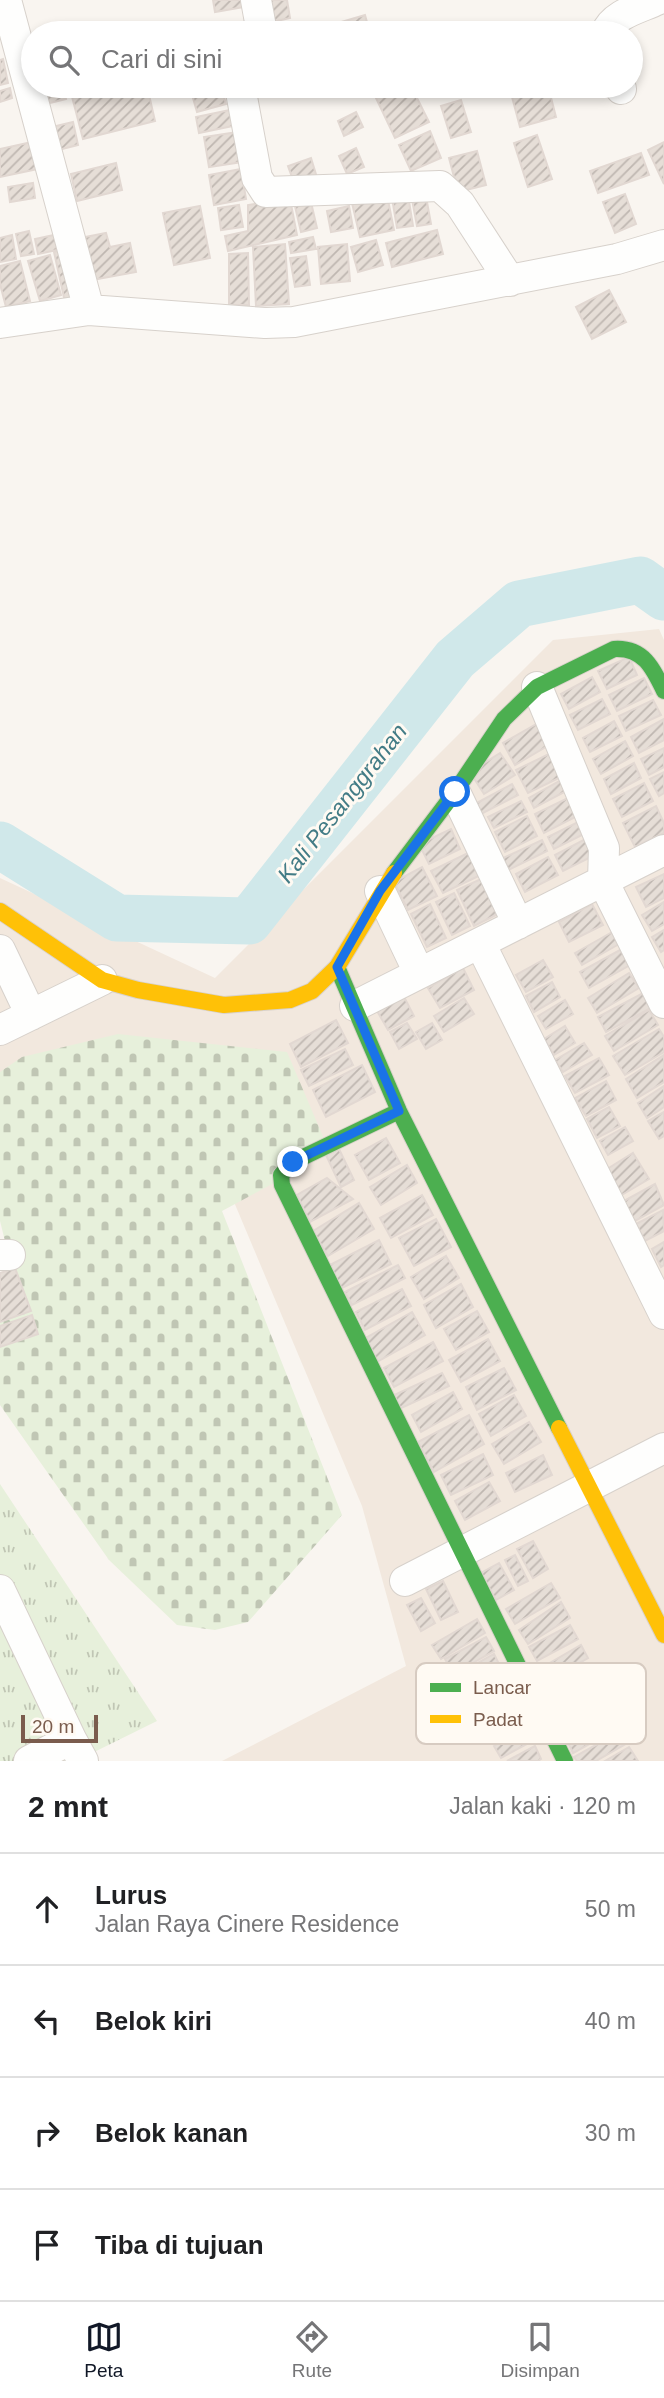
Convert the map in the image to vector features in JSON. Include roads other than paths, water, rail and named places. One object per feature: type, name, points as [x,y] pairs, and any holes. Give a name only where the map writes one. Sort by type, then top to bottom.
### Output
[{"type":"street","points":[[6,0],[21,56]]},
{"type":"street","points":[[256,0],[260,21]]},
{"type":"street","points":[[615,21],[657,0]]},
{"type":"street","points":[[32,98],[89,310]]},
{"type":"street","points":[[242,98],[257,178],[266,192],[440,186],[460,204],[510,281]]},
{"type":"street","points":[[0,323],[89,310],[265,323],[295,321],[617,259],[664,245]]},
{"type":"street","points":[[0,911],[102,980],[185,1001],[224,1006],[290,1000],[312,991],[337,967],[380,891],[455,792],[504,719],[537,687],[614,649],[624,647],[638,652],[648,661],[664,691]]},
{"type":"street","points":[[537,687],[604,848],[603,881],[664,1003]]},
{"type":"street","points":[[455,792],[518,924]]},
{"type":"street","points":[[355,1006],[664,850]]},
{"type":"street","points":[[380,891],[419,973]]},
{"type":"street","points":[[480,943],[664,1314]]},
{"type":"street","points":[[0,950],[31,1015]]},
{"type":"street","points":[[337,967],[399,1111],[664,1635]]},
{"type":"street","points":[[0,1030],[102,980]]},
{"type":"street","points":[[399,1111],[293,1162],[281,1175],[282,1185],[517,1663]]},
{"type":"street","points":[[405,1581],[664,1448]]},
{"type":"street","points":[[0,1590],[77,1750],[29,1761]]},
{"type":"street","points":[[557,1744],[565,1761]]},
{"type":"waterway","name":"Kali Pesanggrahan","points":[[0,845],[117,918],[249,921],[455,659],[519,604],[640,580],[664,597]]}]
